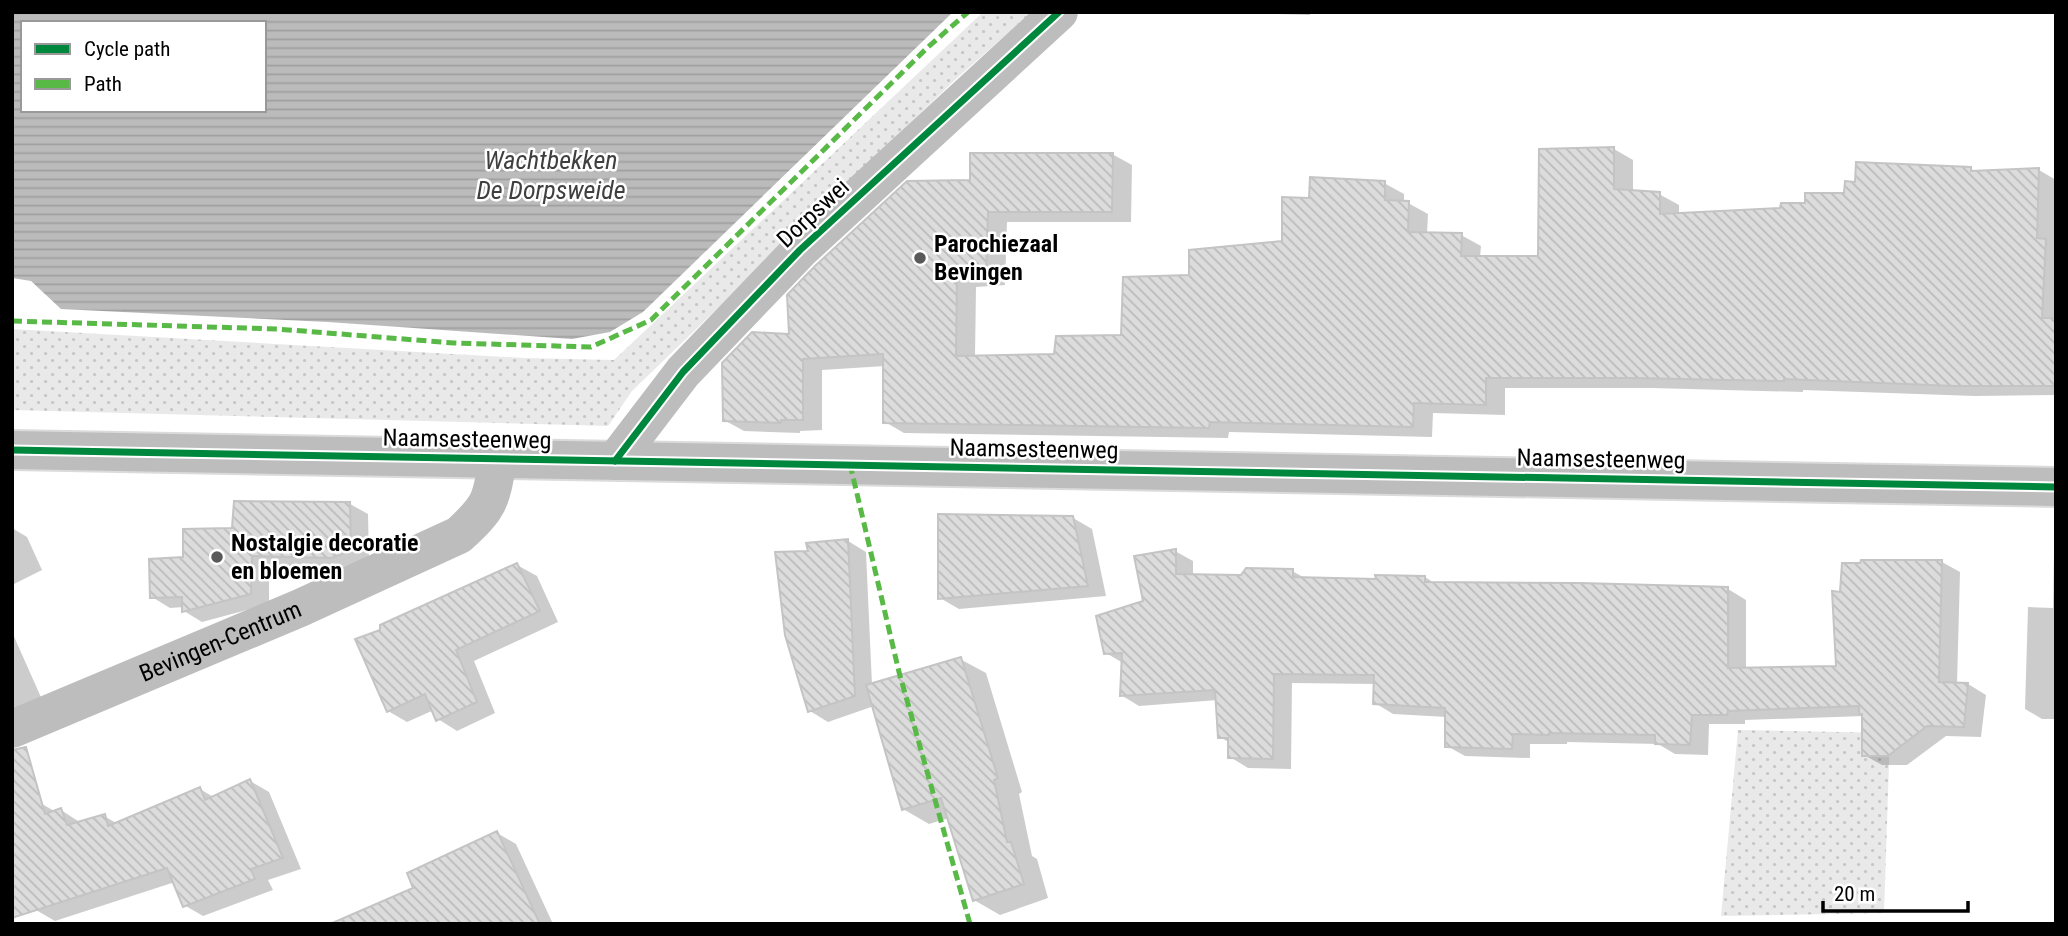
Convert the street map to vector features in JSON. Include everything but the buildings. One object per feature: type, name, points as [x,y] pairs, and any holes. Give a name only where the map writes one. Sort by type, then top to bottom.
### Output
[{"type":"main road","name":"Dorpswei","points":[[615,461],[684,372],[800,250],[1059,12]]},
{"type":"main road","name":"Naamsesteenweg","points":[[12,450],[2056,487]]},
{"type":"main road","name":"Bevingen-Centrum","points":[[12,729],[300,608],[459,535],[477,518],[492,498],[498,459]]},
{"type":"shaded area","points":[[983,12],[1032,12],[958,77],[632,391],[608,426],[12,410],[12,329],[525,358],[614,360]]},
{"type":"shaded area","points":[[1738,730],[1890,733],[1884,913],[1721,916]]},
{"type":"water","name":"Wachtbekken De Dorpsweide","points":[[12,12],[953,12],[643,312],[610,332],[572,339],[328,322],[61,309],[31,281],[12,278]]},
{"type":"marked path","points":[[12,321],[277,329],[454,343],[591,347],[651,320],[927,48],[968,12]]},
{"type":"marked path","points":[[850,464],[899,672],[970,924]]},
{"type":"cycle path","points":[[615,461],[683,372],[800,250],[1059,12]]},
{"type":"cycle path","points":[[12,450],[2056,487]]},
{"type":"place","name":"Parochiezaal Bevingen","points":[[920,258]]},
{"type":"place","name":"Nostalgie decoratie en bloemen","points":[[217,557]]}]
